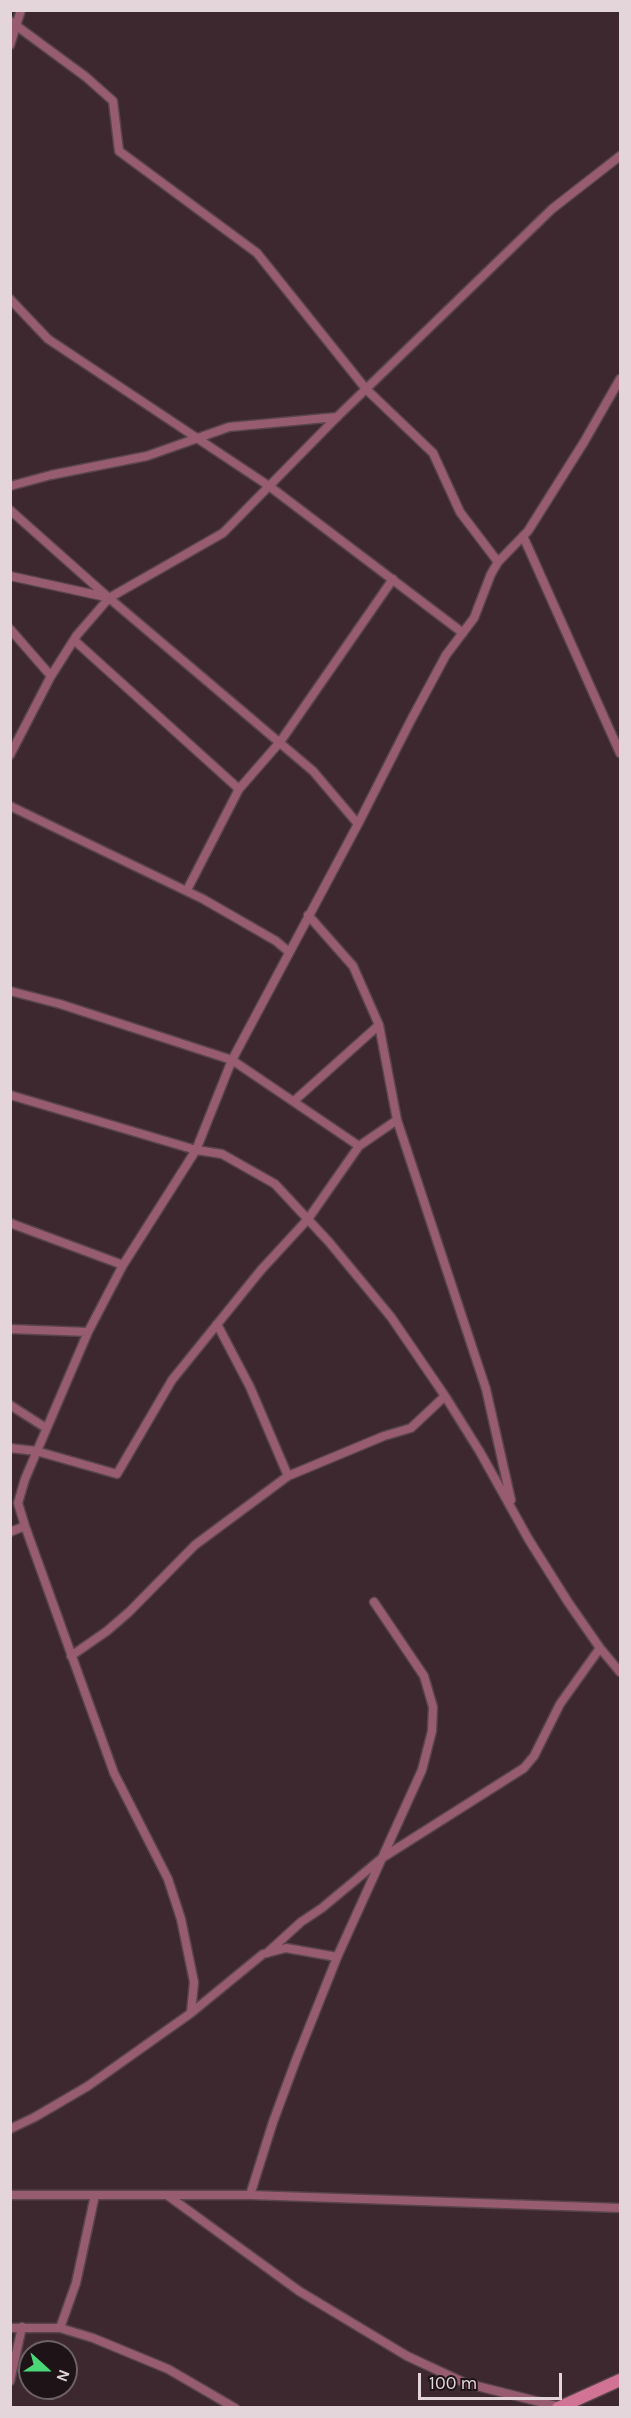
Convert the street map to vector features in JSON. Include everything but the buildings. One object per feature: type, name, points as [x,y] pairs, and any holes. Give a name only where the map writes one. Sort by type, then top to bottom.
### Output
[{"type":"main road","points":[[559,2407],[621,2380]]},
{"type":"street","points":[[10,45],[14,23],[21,10]]},
{"type":"street","points":[[14,23],[113,101],[119,151],[256,253],[366,389],[433,453],[460,512],[498,562]]},
{"type":"street","points":[[10,755],[51,676],[74,640],[109,598],[222,533],[337,417],[552,209],[621,156]]},
{"type":"street","points":[[10,299],[48,339],[269,486],[463,633]]},
{"type":"street","points":[[191,2013],[195,1982],[181,1919],[168,1879],[114,1773],[18,1503],[36,1451],[88,1332],[123,1265],[196,1150],[232,1060],[421,701],[446,655],[474,618],[498,562],[523,536],[584,442],[621,379]]},
{"type":"street","points":[[10,486],[51,475],[147,456],[229,427],[337,417]]},
{"type":"street","points":[[10,510],[109,598],[280,741],[313,771],[358,824]]},
{"type":"street","points":[[523,536],[621,753]]},
{"type":"street","points":[[10,576],[109,598]]},
{"type":"street","points":[[187,890],[239,789],[280,741],[393,579]]},
{"type":"street","points":[[10,628],[51,676]]},
{"type":"street","points":[[74,640],[239,789]]},
{"type":"street","points":[[10,806],[187,890],[276,941],[289,952]]},
{"type":"street","points":[[308,915],[353,966],[379,1025],[397,1120],[486,1389],[513,1511]]},
{"type":"street","points":[[10,991],[60,1004],[232,1060],[359,1146]]},
{"type":"street","points":[[294,1101],[379,1025]]},
{"type":"street","points":[[10,1095],[196,1150],[222,1154],[275,1184],[308,1219],[391,1317],[445,1396],[568,1602],[600,1648],[620,1671]]},
{"type":"street","points":[[10,1448],[36,1451],[117,1474],[172,1380],[261,1270],[308,1219],[359,1146],[397,1120]]},
{"type":"street","points":[[10,1223],[123,1265]]},
{"type":"street","points":[[217,1324],[250,1387],[288,1476]]},
{"type":"street","points":[[10,1329],[88,1332]]},
{"type":"street","points":[[71,1656],[107,1631],[129,1612],[195,1545],[288,1476],[384,1436],[411,1428],[445,1396]]},
{"type":"street","points":[[10,1406],[46,1428]]},
{"type":"street","points":[[10,1532],[25,1526]]},
{"type":"street","points":[[250,2195],[292,2070],[338,1957],[422,1770],[432,1731],[433,1707],[424,1676],[374,1602]]},
{"type":"street","points":[[267,1953],[301,1922],[322,1908],[382,1858],[524,1768],[534,1756],[560,1704],[600,1648]]},
{"type":"street","points":[[10,2129],[88,2086],[191,2013],[263,1954],[286,1948],[338,1957]]},
{"type":"street","points":[[10,2195],[250,2195],[621,2208]]},
{"type":"street","points":[[60,2328],[76,2283],[95,2195]]},
{"type":"street","points":[[167,2195],[299,2291],[407,2356],[465,2383],[559,2407]]},
{"type":"street","points":[[10,2381],[22,2327]]},
{"type":"street","points":[[10,2328],[60,2328],[93,2338],[168,2369],[235,2408]]}]
